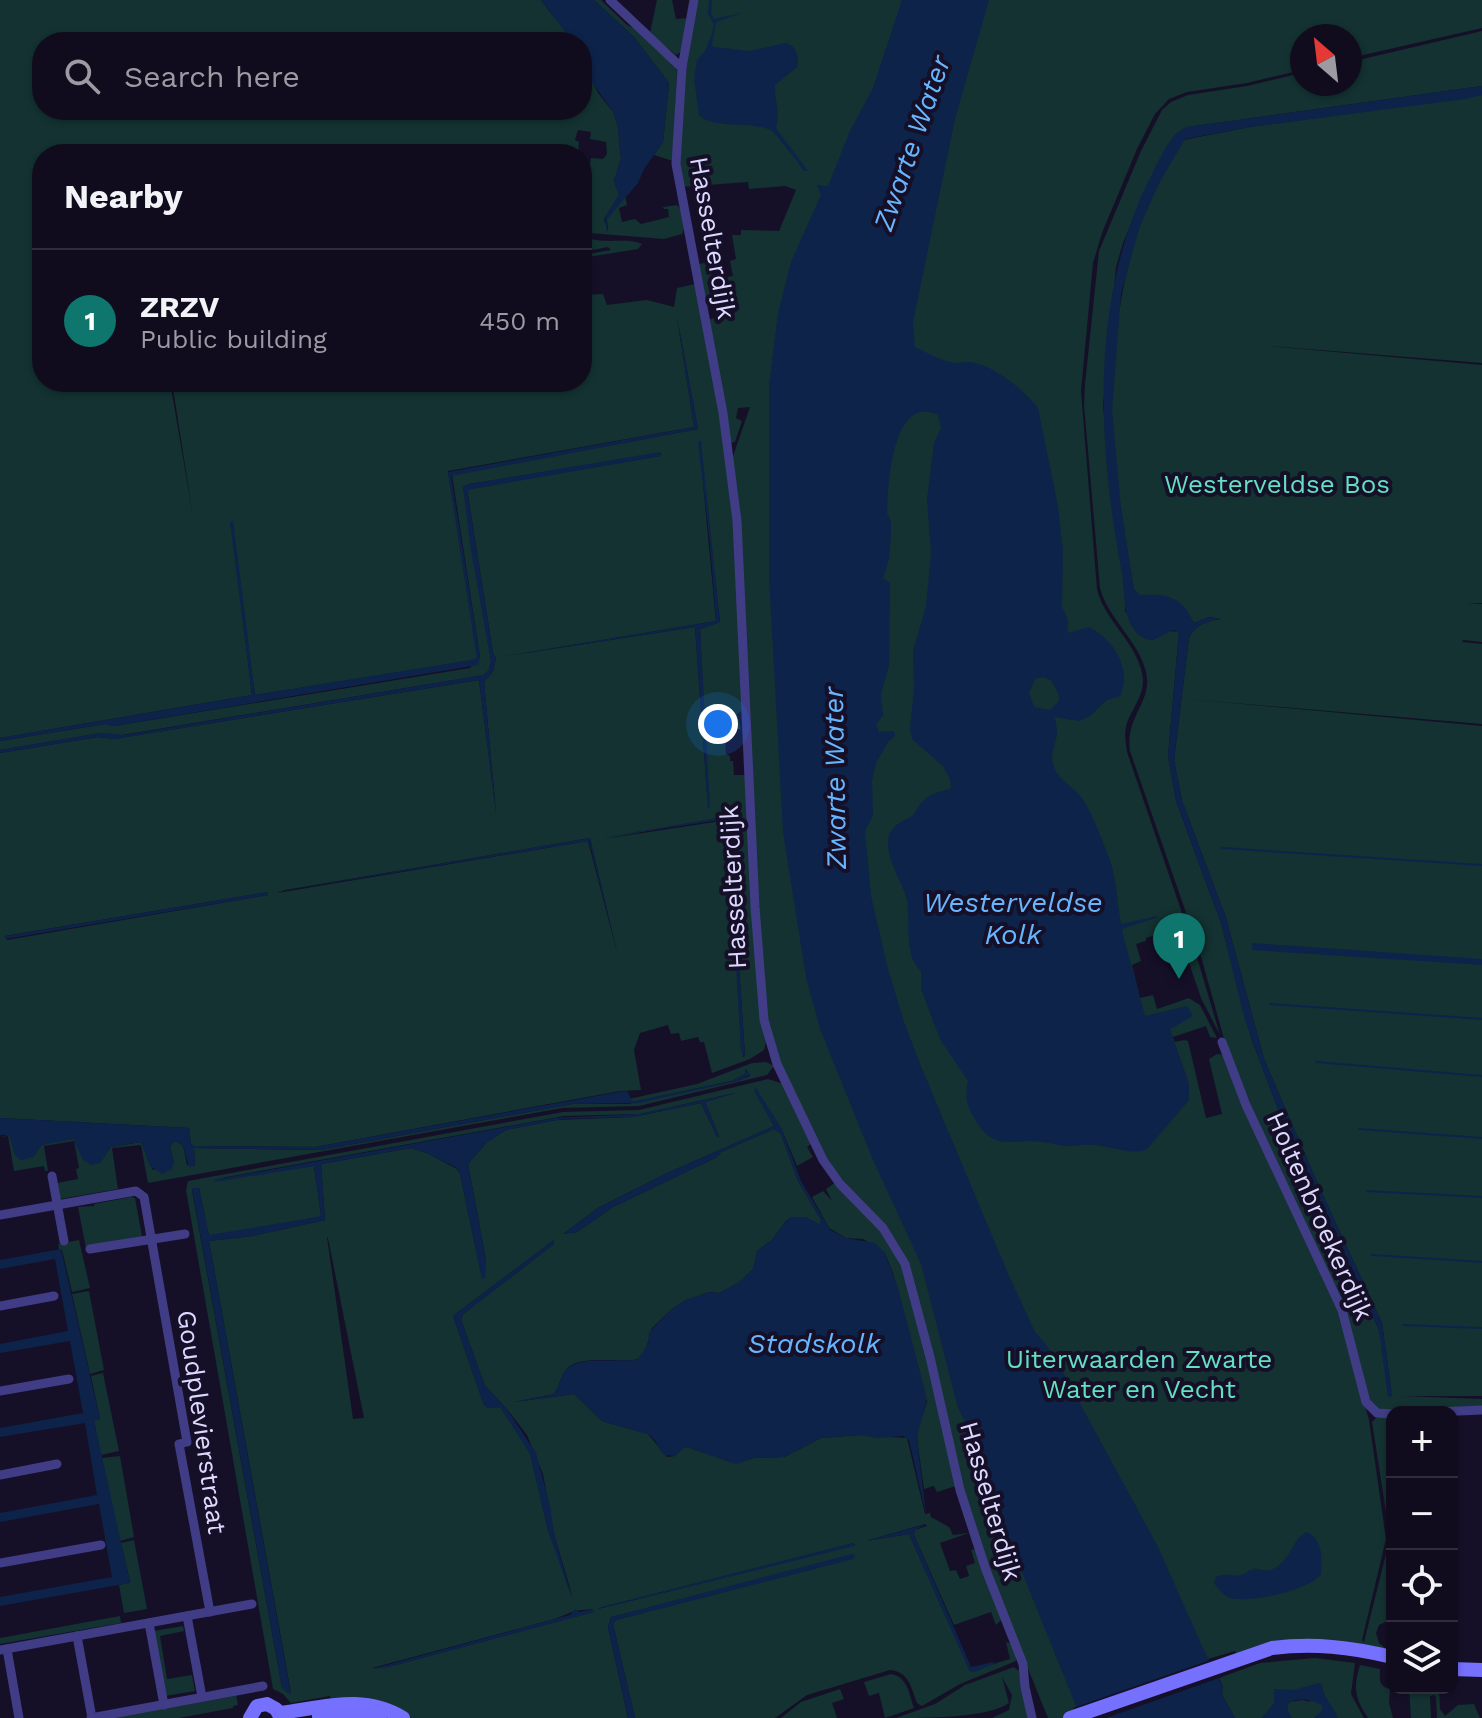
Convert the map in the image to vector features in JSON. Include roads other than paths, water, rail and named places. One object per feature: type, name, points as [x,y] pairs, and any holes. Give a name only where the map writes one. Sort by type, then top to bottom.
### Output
[{"type":"main road","points":[[1070,1718],[1272,1648],[1307,1644],[1338,1645],[1386,1656]]},
{"type":"main road","points":[[1458,1669],[1482,1670]]},
{"type":"main road","points":[[246,1717],[262,1704],[272,1705],[280,1716],[351,1703],[376,1707],[403,1718]]},
{"type":"main road","points":[[311,1718],[348,1713],[380,1718]]},
{"type":"street","points":[[610,0],[682,68]]},
{"type":"street","name":"Hasselterdijk","points":[[694,0],[682,68],[675,142],[678,188],[721,402],[737,521],[755,907],[766,1030],[777,1064],[823,1160],[840,1184],[892,1240],[905,1264],[957,1479],[986,1570],[1023,1664],[1032,1718]]},
{"type":"street","name":"Holtenbroekerdijk","points":[[1222,1042],[1246,1105],[1342,1310],[1366,1402],[1372,1410],[1386,1413]]},
{"type":"street","points":[[52,1176],[64,1241]]},
{"type":"street","name":"Goudplevierstraat","points":[[0,1215],[140,1192],[144,1197],[187,1442],[179,1444],[210,1612]]},
{"type":"street","points":[[90,1249],[185,1234]]},
{"type":"street","points":[[0,1306],[54,1296]]},
{"type":"street","points":[[0,1391],[69,1379]]},
{"type":"street","points":[[1458,1411],[1482,1410]]},
{"type":"street","points":[[0,1475],[57,1464]]},
{"type":"street","points":[[0,1563],[101,1545]]},
{"type":"street","points":[[19,1718],[4,1649],[252,1604]]},
{"type":"street","points":[[187,1616],[202,1697]]},
{"type":"street","points":[[149,1623],[164,1705]]},
{"type":"street","points":[[77,1636],[92,1718],[263,1686]]},
{"type":"water","points":[[541,0],[594,0],[634,37],[669,83],[663,142],[638,183],[607,219],[607,233],[605,217],[619,195],[614,181],[621,159],[618,127],[614,113],[592,83],[592,32],[565,32]]},
{"type":"water","points":[[709,0],[712,0],[714,19],[742,13],[716,22],[714,47],[750,51],[786,43],[795,49],[797,67],[775,85],[776,128],[808,171],[804,171],[772,131],[755,126],[723,124],[705,120],[699,115],[694,78],[697,60],[705,51],[714,24],[708,14]]},
{"type":"water","points":[[902,0],[989,0],[955,119],[913,322],[915,347],[946,361],[970,362],[989,368],[1017,386],[1038,408],[1058,506],[1063,551],[1062,607],[1068,620],[1067,631],[1089,627],[1098,632],[1113,647],[1124,676],[1120,696],[1107,700],[1090,716],[1079,721],[1054,717],[1057,732],[1053,764],[1059,775],[1084,801],[1092,816],[1110,859],[1121,924],[1157,916],[1122,931],[1145,1016],[1187,1006],[1193,1016],[1170,1029],[1189,1084],[1189,1100],[1142,1151],[1032,1141],[1004,1142],[988,1136],[973,1116],[967,1099],[968,1081],[940,1039],[921,989],[921,971],[912,956],[907,900],[888,846],[892,830],[912,816],[926,798],[951,789],[943,766],[912,739],[910,728],[914,688],[913,651],[926,606],[931,553],[927,499],[934,443],[941,428],[938,415],[922,412],[910,418],[901,430],[891,465],[887,513],[891,521],[891,534],[889,559],[883,578],[890,583],[889,666],[881,694],[883,715],[876,725],[879,732],[894,731],[895,736],[876,763],[872,781],[873,816],[865,831],[871,896],[904,1022],[1009,1276],[1035,1332],[1064,1374],[1158,1547],[1223,1687],[1222,1695],[1235,1718],[1081,1718],[958,1408],[921,1264],[873,1160],[820,1029],[806,977],[783,832],[769,576],[769,385],[778,313],[791,262],[821,195],[817,185],[828,186],[850,131],[873,88]],"holes":[[[1043,677],[1051,680],[1059,701],[1050,710],[1034,707],[1029,693],[1035,679]]]},
{"type":"water","points":[[1482,86],[1482,95],[1465,99],[1250,127],[1185,139],[1158,185],[1139,229],[1121,294],[1112,410],[1121,508],[1134,589],[1140,595],[1173,598],[1184,607],[1194,623],[1209,617],[1221,619],[1203,624],[1189,638],[1174,760],[1182,801],[1226,918],[1264,1059],[1382,1323],[1392,1396],[1388,1397],[1379,1330],[1288,1135],[1261,1065],[1245,1020],[1221,923],[1176,801],[1168,756],[1179,633],[1174,630],[1149,640],[1138,634],[1128,618],[1107,469],[1104,368],[1118,268],[1132,220],[1162,154],[1181,130]]},
{"type":"water","points":[[677,317],[698,429],[451,476],[480,657],[478,665],[114,726],[105,724],[0,741],[0,738],[252,695],[230,522],[233,521],[255,695],[477,659],[448,472],[694,427]]},
{"type":"water","points":[[701,441],[720,622],[700,629],[708,808],[695,627],[506,656],[716,621],[698,442]]},
{"type":"water","points":[[660,452],[660,456],[467,490],[496,658],[493,671],[484,682],[496,813],[479,680],[114,739],[98,737],[0,753],[0,750],[101,733],[125,735],[483,675],[489,670],[491,661],[463,487]]},
{"type":"water","points":[[729,816],[744,1057],[741,1050],[727,819],[600,838]]},
{"type":"water","points":[[590,838],[617,952],[589,841],[276,892]]},
{"type":"water","points":[[268,892],[268,895],[5,939],[6,936]]},
{"type":"water","points":[[1252,943],[1482,959],[1482,965],[1252,950]]},
{"type":"water","points":[[746,1068],[750,1075],[737,1081],[639,1103],[572,1104],[321,1150],[194,1148],[195,1166],[189,1167],[183,1145],[174,1141],[170,1146],[174,1162],[172,1169],[162,1174],[150,1166],[141,1142],[111,1147],[101,1162],[92,1165],[83,1160],[73,1139],[42,1145],[33,1157],[21,1160],[15,1155],[9,1135],[0,1135],[0,1118],[189,1128],[194,1146],[315,1147],[624,1091],[628,1092],[632,1102],[731,1081],[745,1074]]},
{"type":"water","name":"Stadskolk","points":[[756,1088],[782,1130],[801,1181],[830,1230],[846,1238],[875,1243],[885,1253],[898,1288],[926,1395],[917,1439],[926,1514],[909,1440],[903,1436],[821,1438],[784,1457],[754,1458],[736,1464],[687,1447],[675,1456],[664,1455],[648,1434],[602,1421],[574,1394],[514,1402],[554,1394],[565,1371],[579,1363],[638,1359],[648,1344],[649,1332],[672,1309],[686,1300],[710,1292],[719,1293],[739,1282],[753,1269],[757,1251],[772,1240],[790,1217],[805,1217],[820,1225],[821,1220],[798,1181],[781,1134],[774,1129],[721,1152],[717,1157],[613,1207],[577,1232],[563,1234],[598,1208],[665,1174],[774,1126],[754,1091]]},
{"type":"water","points":[[736,1093],[705,1102],[717,1137],[701,1103],[633,1117],[562,1119],[506,1130],[487,1142],[468,1164],[486,1260],[485,1277],[482,1279],[457,1168],[411,1148],[321,1164],[325,1220],[252,1236],[209,1241],[291,1695],[282,1688],[192,1188],[199,1188],[209,1235],[318,1217],[321,1215],[314,1166],[214,1180],[555,1118],[640,1114]]},
{"type":"water","points":[[554,1240],[554,1244],[463,1314],[461,1320],[485,1386],[506,1408],[536,1453],[572,1599],[548,1530],[530,1454],[501,1408],[487,1408],[484,1405],[453,1316]]},
{"type":"water","points":[[61,1249],[100,1419],[94,1421],[130,1583],[0,1606],[0,1597],[112,1577],[99,1504],[0,1522],[0,1513],[97,1495],[85,1423],[0,1437],[0,1428],[83,1413],[70,1341],[0,1353],[0,1344],[68,1331],[55,1259],[0,1269],[0,1260]]},
{"type":"water","points":[[927,1524],[915,1530],[914,1535],[971,1667],[994,1664],[974,1672],[969,1670],[909,1534],[866,1541]]},
{"type":"water","points":[[1307,1532],[1319,1544],[1321,1555],[1321,1574],[1315,1580],[1292,1590],[1249,1599],[1226,1596],[1214,1583],[1220,1576],[1241,1575],[1253,1569],[1273,1569]]},
{"type":"water","points":[[854,1543],[854,1546],[598,1609],[598,1608]]},
{"type":"water","points":[[852,1554],[855,1556],[853,1559],[616,1620],[613,1624],[635,1718],[628,1718],[608,1627],[611,1617]]},
{"type":"water","points":[[575,1609],[579,1612],[593,1609],[594,1612],[372,1669],[570,1615]]},
{"type":"water","points":[[1319,1683],[1338,1718],[1314,1718],[1322,1711],[1322,1705],[1300,1699],[1288,1704],[1292,1718],[1262,1718],[1274,1704],[1274,1689],[1293,1690]]},
{"type":"waterway","points":[[1222,848],[1482,865]]},
{"type":"waterway","points":[[1270,1004],[1482,1019]]},
{"type":"waterway","points":[[1316,1062],[1482,1076]]},
{"type":"waterway","points":[[1359,1129],[1482,1138]]},
{"type":"waterway","points":[[1367,1191],[1482,1197]]},
{"type":"waterway","points":[[1372,1255],[1482,1262]]},
{"type":"waterway","points":[[1403,1325],[1482,1328]]},
{"type":"place","name":"ZRZV","points":[[1179,979]]},
{"type":"water label","name":"Zwarte Water","points":[[912,143]]},
{"type":"water label","name":"Zwarte Water","points":[[835,778]]},
{"type":"water label","name":"Westerveldse Kolk","points":[[1013,918]]},
{"type":"park label","name":"Westerveldse Bos","points":[[1277,484]]},
{"type":"park label","name":"Uiterwaarden Zwarte Water en Vecht","points":[[1139,1374]]}]
